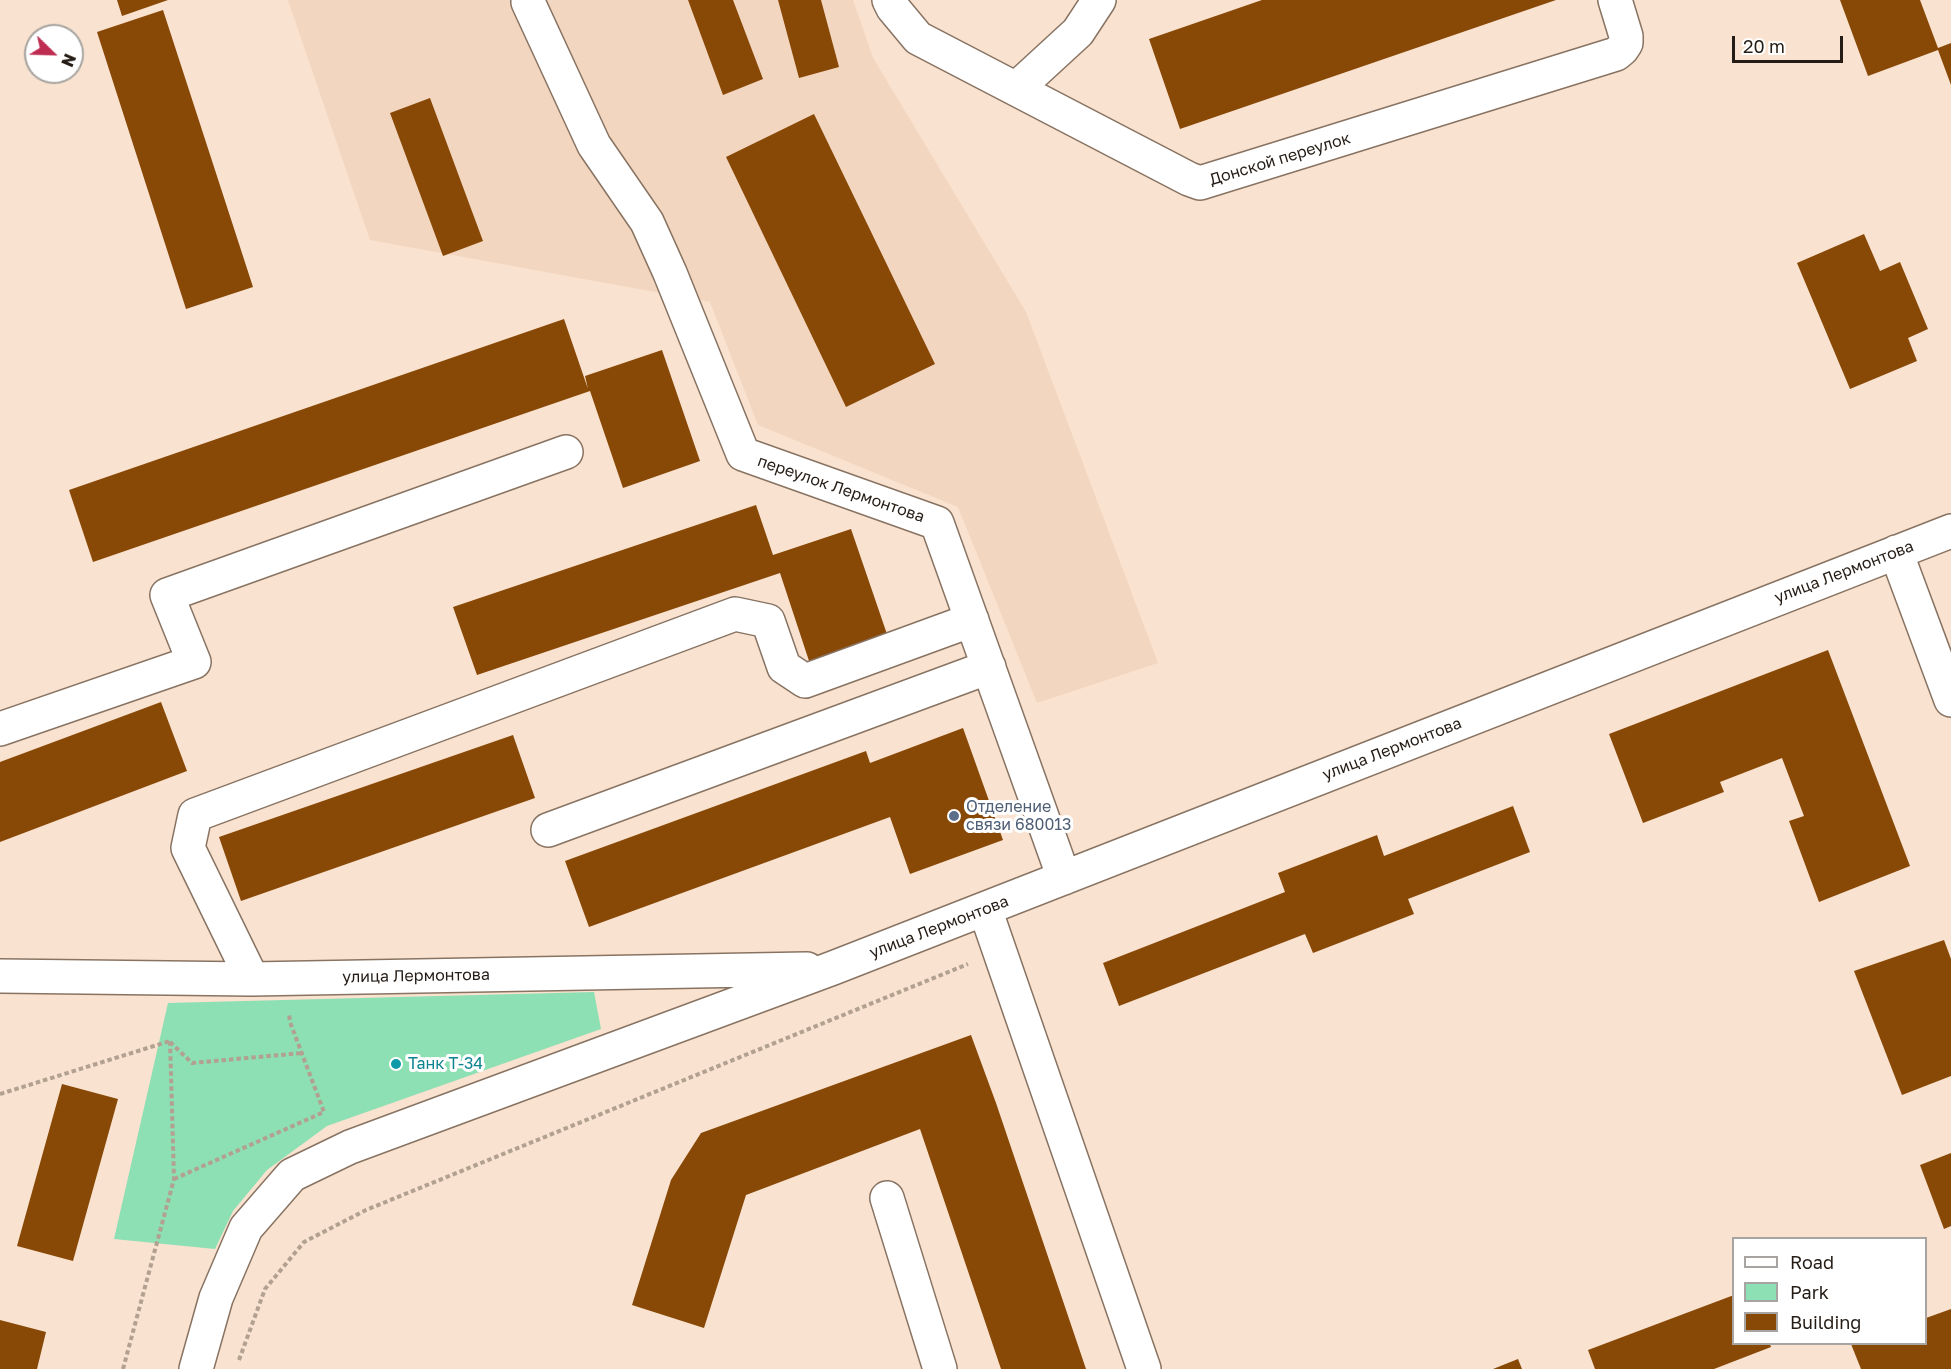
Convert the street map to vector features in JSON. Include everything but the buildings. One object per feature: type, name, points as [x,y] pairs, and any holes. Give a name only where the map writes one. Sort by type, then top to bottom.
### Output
[{"type":"street","name":"Донской переулок","points":[[890,0],[893,8],[918,38],[1200,183],[1616,54],[1626,43],[1626,36],[1615,0]]},
{"type":"street","points":[[1016,89],[1078,32],[1099,0]]},
{"type":"street","name":"переулок Лермонтова","points":[[528,2],[594,146],[647,222],[743,454],[938,523],[1064,878]]},
{"type":"street","points":[[0,729],[194,662],[167,595],[566,452]]},
{"type":"street","name":"улица Лермонтова","points":[[196,1369],[216,1298],[246,1228],[292,1175],[350,1148],[833,968],[1951,531]]},
{"type":"street","points":[[1896,552],[1951,700]]},
{"type":"street","points":[[268,979],[188,848],[195,815],[735,614],[768,621],[784,668],[805,681],[972,620]]},
{"type":"street","points":[[548,830],[989,667]]},
{"type":"street","points":[[985,909],[1144,1369]]},
{"type":"street","name":"улица Лермонтова","points":[[0,976],[268,979],[833,968]]},
{"type":"street","points":[[887,1198],[940,1369]]},
{"type":"path","points":[[236,1367],[265,1289],[304,1242],[366,1210],[999,951]]},
{"type":"path","points":[[174,1179],[324,1112],[290,1022],[268,979]]},
{"type":"path","points":[[170,1041],[192,1064],[302,1053]]},
{"type":"path","points":[[0,1094],[170,1041]]},
{"type":"path","points":[[123,1369],[174,1179],[170,1041]]},
{"type":"shaded area","points":[[288,0],[853,0],[873,58],[1026,312],[1158,663],[1037,703],[958,507],[758,425],[710,302],[370,240]]},
{"type":"green space","points":[[594,992],[601,1029],[327,1126],[267,1170],[233,1211],[215,1249],[114,1239],[168,1003]]},
{"type":"place","name":"Отделение связи 680013","points":[[954,816]]},
{"type":"place","name":"Танк Т-34","points":[[396,1064]]}]
